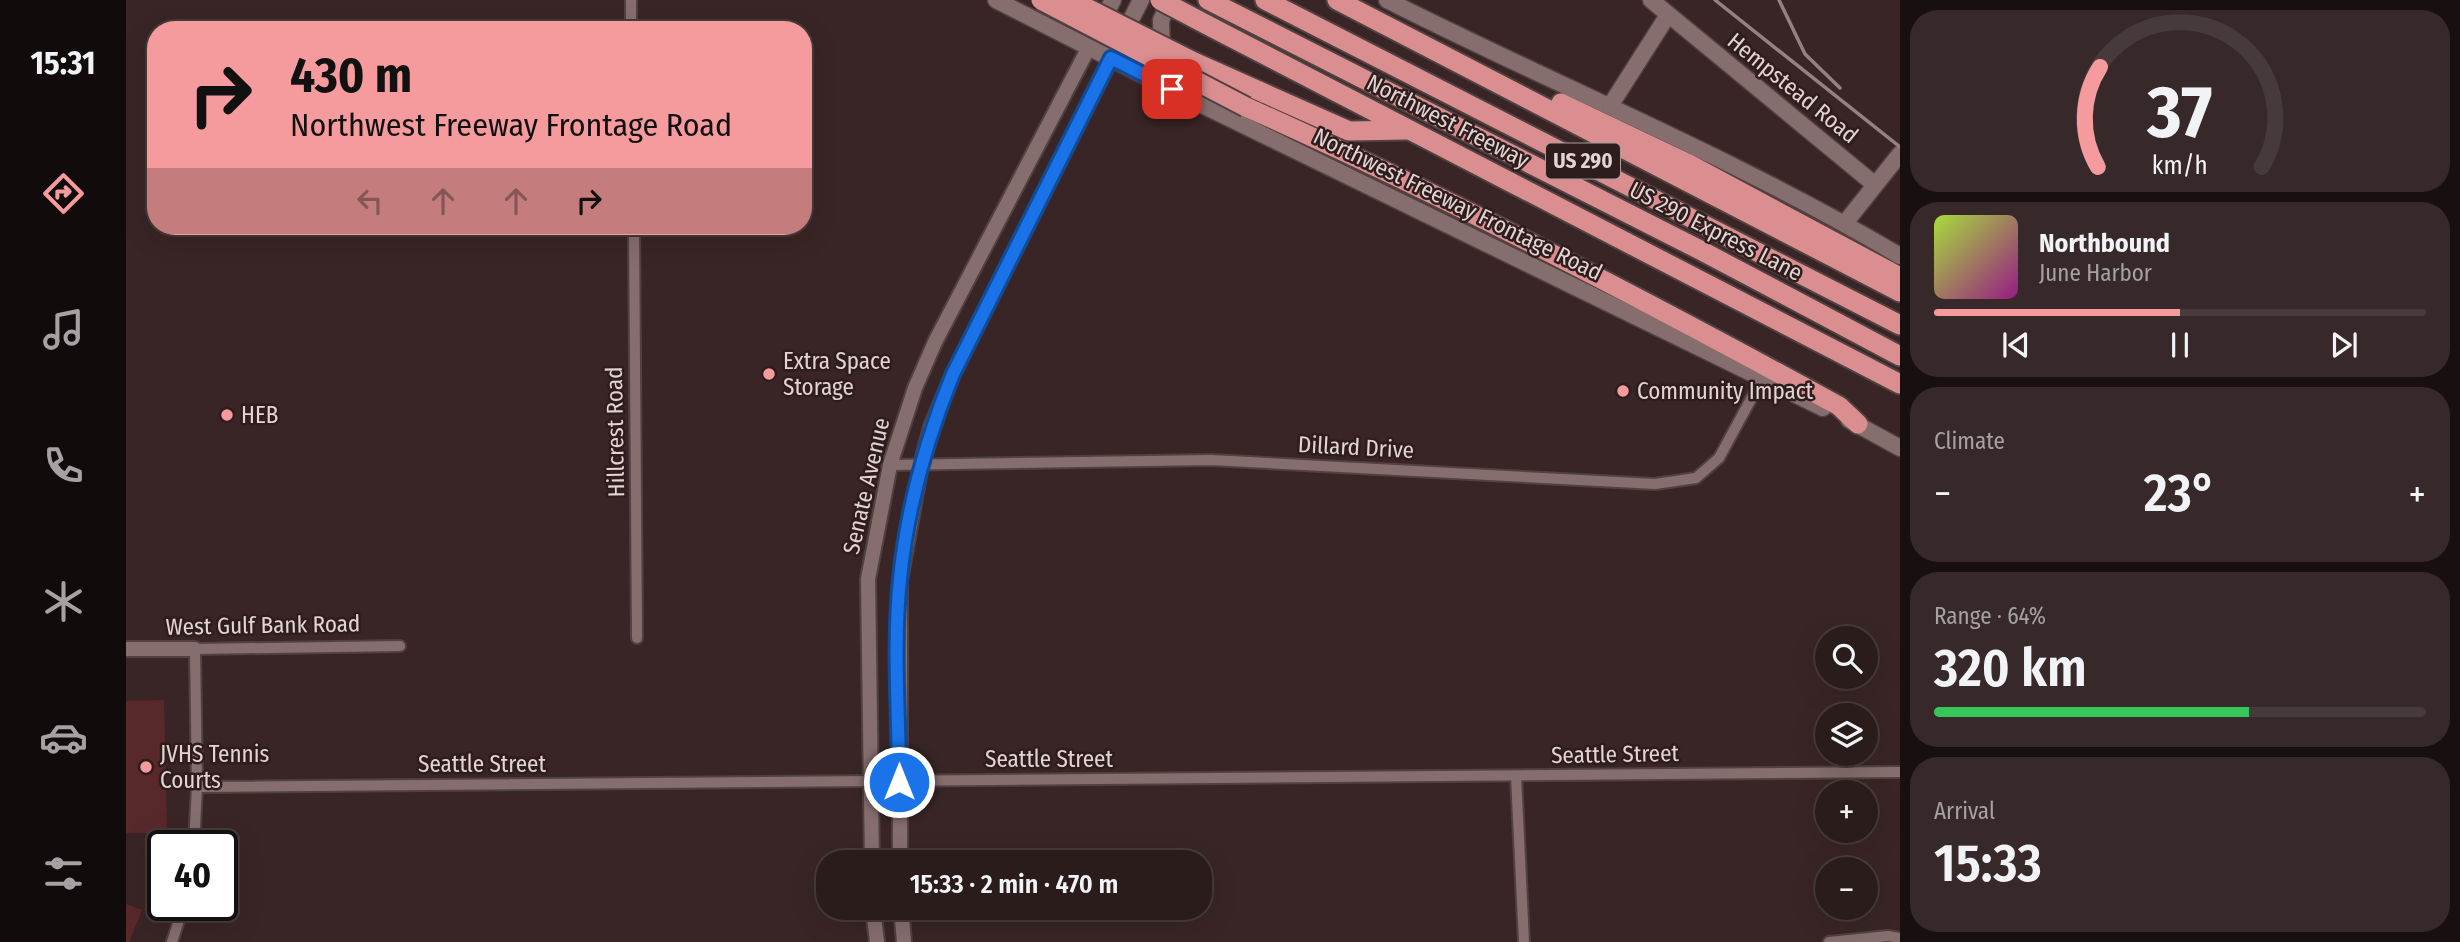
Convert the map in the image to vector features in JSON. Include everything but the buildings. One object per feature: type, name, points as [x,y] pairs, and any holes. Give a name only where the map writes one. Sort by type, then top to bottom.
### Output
[{"type":"highway","points":[[1041,0],[1246,107],[1316,138],[1650,303],[1839,406],[1858,424]]},
{"type":"highway","points":[[1071,0],[1194,62],[1349,131],[1410,130]]},
{"type":"highway","name":"Northwest Freeway","points":[[1160,0],[1900,384]]},
{"type":"highway","name":"Northwest Freeway","points":[[1265,0],[1900,325]]},
{"type":"highway","points":[[1339,1],[1900,292]]},
{"type":"highway","name":"US 290 Express Lane","points":[[1216,4],[1702,251],[1900,356]]},
{"type":"highway","points":[[1400,33],[1447,48],[1687,163],[1900,277]]},
{"type":"main road","name":"Northwest Freeway Frontage Road","points":[[996,0],[1194,101],[1858,424],[1900,448]]},
{"type":"main road","points":[[1027,16],[1068,14],[1090,5],[1092,0]]},
{"type":"main road","name":"Senate Avenue","points":[[1089,47],[1113,0]]},
{"type":"main road","points":[[1111,58],[1141,0]]},
{"type":"main road","points":[[1171,0],[1161,20],[1161,53],[1194,101]]},
{"type":"main road","points":[[1387,0],[1610,106],[1845,223],[1900,256]]},
{"type":"main road","name":"Hempstead Road","points":[[1651,0],[1874,184]]},
{"type":"main road","points":[[1610,106],[1668,15]]},
{"type":"main road","points":[[1845,223],[1900,154]]},
{"type":"street","points":[[631,0],[631,21]]},
{"type":"street","name":"Senate Avenue","points":[[872,850],[868,579],[890,465],[915,388],[935,342],[1089,47]]},
{"type":"street","points":[[900,850],[900,581],[921,464],[931,428],[953,374],[1111,58]]},
{"type":"street","name":"Hillcrest Road","points":[[634,235],[637,638]]},
{"type":"street","name":"Dillard Drive","points":[[890,465],[1211,460],[1655,484],[1696,478],[1719,458],[1763,377]]},
{"type":"street","name":"West Gulf Bank Road","points":[[126,649],[400,646]]},
{"type":"street","points":[[195,649],[197,788],[195,830]]},
{"type":"street","name":"Seattle Street","points":[[197,788],[1900,772]]},
{"type":"street","points":[[1516,776],[1524,942]]},
{"type":"street","points":[[874,920],[877,942]]},
{"type":"street","points":[[902,920],[904,942]]},
{"type":"street","points":[[172,942],[179,921]]},
{"type":"street","points":[[1829,942],[1888,936],[1900,938]]},
{"type":"shaded area","name":"JVHS Tennis Courts","points":[[164,700],[167,830],[126,833],[126,701]]},
{"type":"shaded area","points":[[126,904],[142,910],[129,942],[126,942]]},
{"type":"railway","points":[[1715,0],[1900,147]]},
{"type":"railway","points":[[1779,0],[1805,54],[1840,88]]},
{"type":"place","name":"Extra Space Storage","points":[[769,374]]},
{"type":"place","name":"Community Impact","points":[[1623,391]]},
{"type":"place","name":"HEB","points":[[227,415]]},
{"type":"place","name":"JVHS Tennis Courts","points":[[146,767]]},
{"type":"route","points":[[899,782],[900,581],[908,523],[931,428],[953,374],[1087,100],[1111,58],[1172,89]]}]
